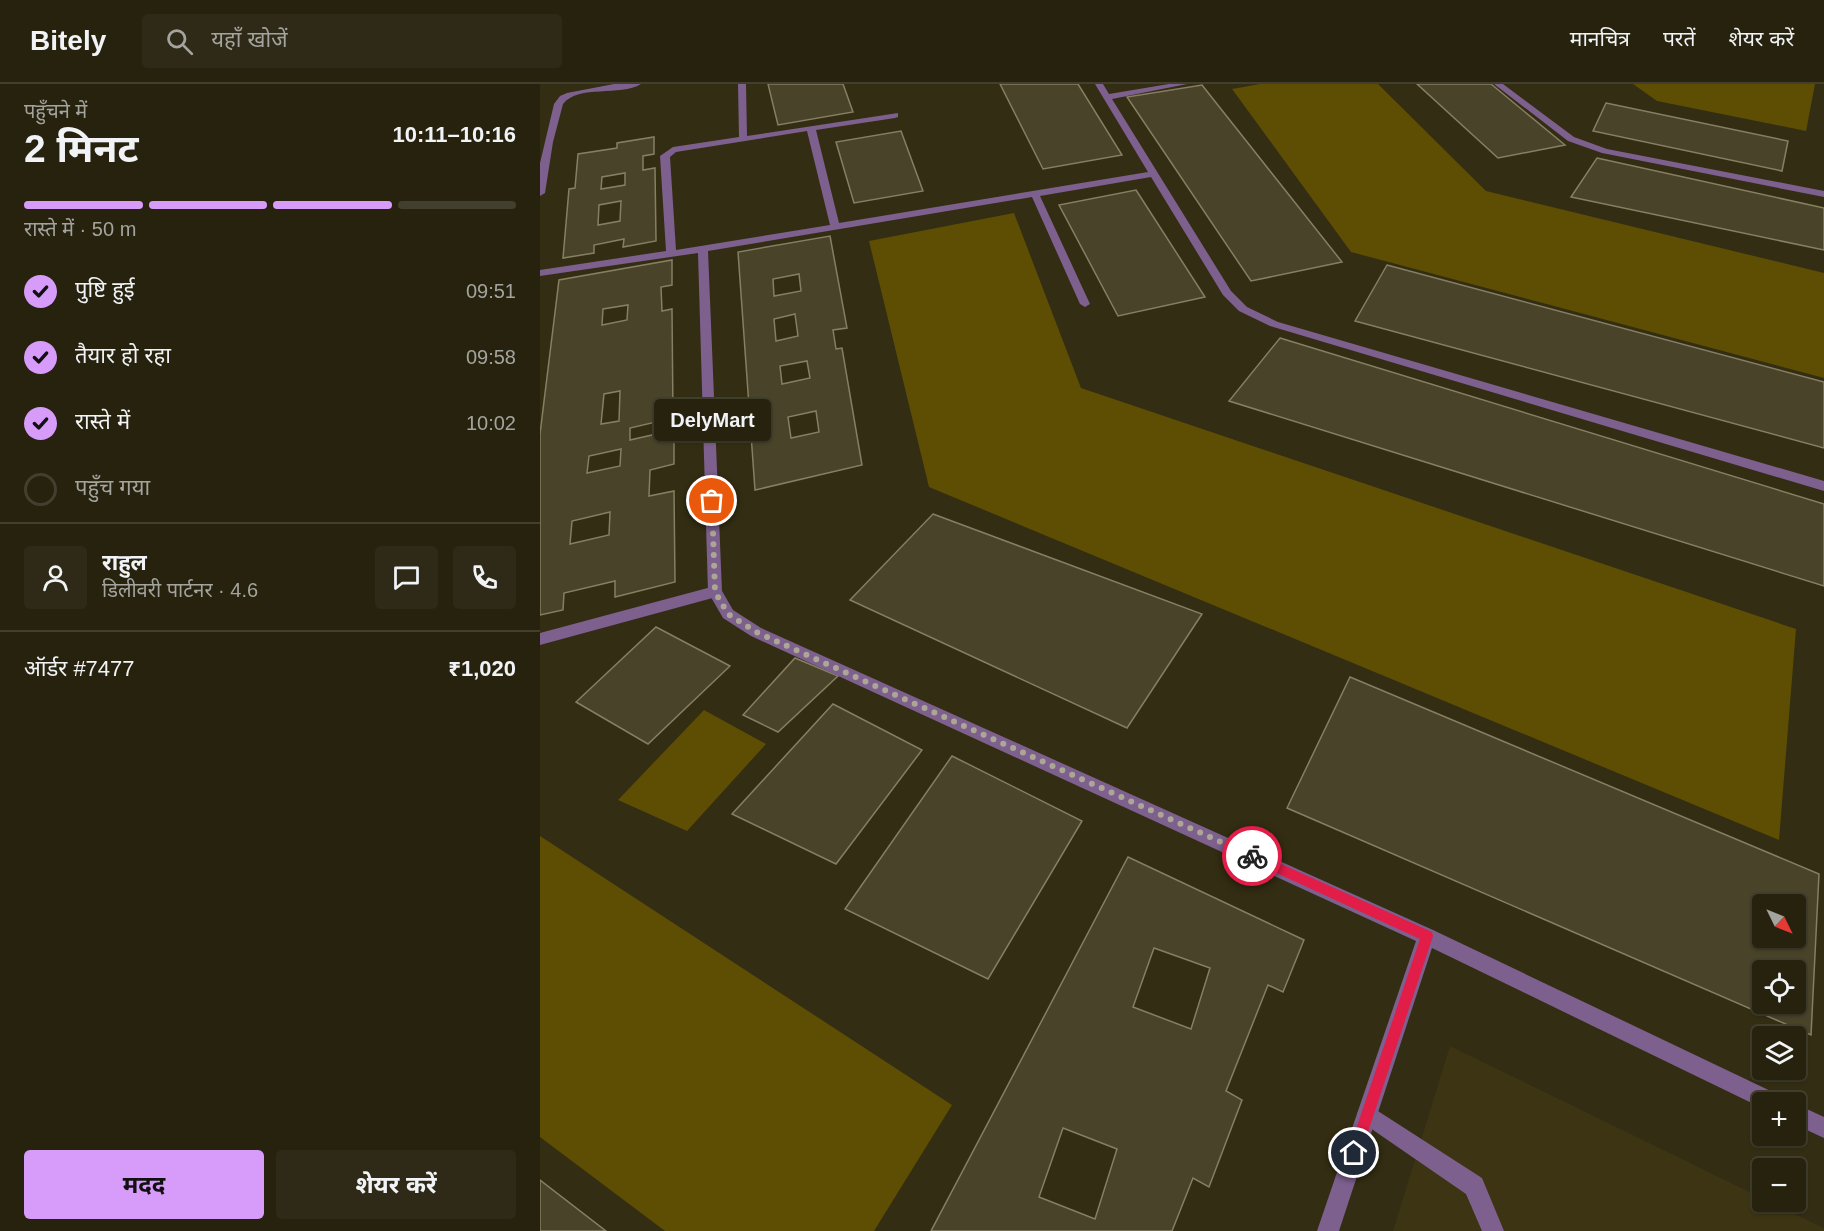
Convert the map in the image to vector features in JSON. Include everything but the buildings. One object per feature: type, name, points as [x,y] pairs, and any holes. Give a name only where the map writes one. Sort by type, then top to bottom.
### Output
[{"type":"street","points":[[540,193],[552,124],[558,104],[564,97],[578,92],[637,84]]},
{"type":"street","points":[[742,84],[743,138]]},
{"type":"street","points":[[1100,84],[1227,293],[1243,309],[1274,324],[1824,486]]},
{"type":"street","points":[[1107,97],[1183,84]]},
{"type":"street","points":[[1498,84],[1571,139],[1605,151],[1824,194]]},
{"type":"street","points":[[671,254],[665,156],[674,150],[687,146],[896,115]]},
{"type":"street","points":[[540,126],[552,124]]},
{"type":"street","points":[[811,128],[835,227]]},
{"type":"street","points":[[540,273],[703,249],[1153,174]]},
{"type":"street","points":[[1035,194],[1085,304]]},
{"type":"street","points":[[703,249],[715,592],[728,614],[756,632],[1427,936],[1752,1092]]},
{"type":"street","points":[[540,639],[715,592]]},
{"type":"street","points":[[1328,1231],[1427,936]]},
{"type":"street","points":[[1367,1114],[1474,1186],[1493,1231]]},
{"type":"street","points":[[1806,1119],[1824,1128]]},
{"type":"shaded area","points":[[1260,84],[1378,84],[1486,191],[1824,273],[1824,378],[1351,252],[1232,89]]},
{"type":"shaded area","points":[[1633,84],[1815,84],[1806,131],[1657,101]]},
{"type":"shaded area","points":[[1014,213],[1081,388],[1796,629],[1779,840],[929,487],[869,241]]},
{"type":"shaded area","points":[[704,710],[766,744],[687,831],[618,800]]},
{"type":"shaded area","points":[[540,836],[952,1105],[874,1231],[665,1231],[540,1137]]},
{"type":"shaded area","points":[[1450,1046],[1752,1193],[1752,1212],[1790,1212],[1824,1228],[1824,1231],[1393,1231]]},
{"type":"way so far","points":[[712,501],[715,592],[728,614],[756,632],[1252,856]]},
{"type":"place","name":"DelyMart","points":[[712,501]]},
{"type":"route","points":[[1252,856],[1427,936],[1354,1153]]}]
